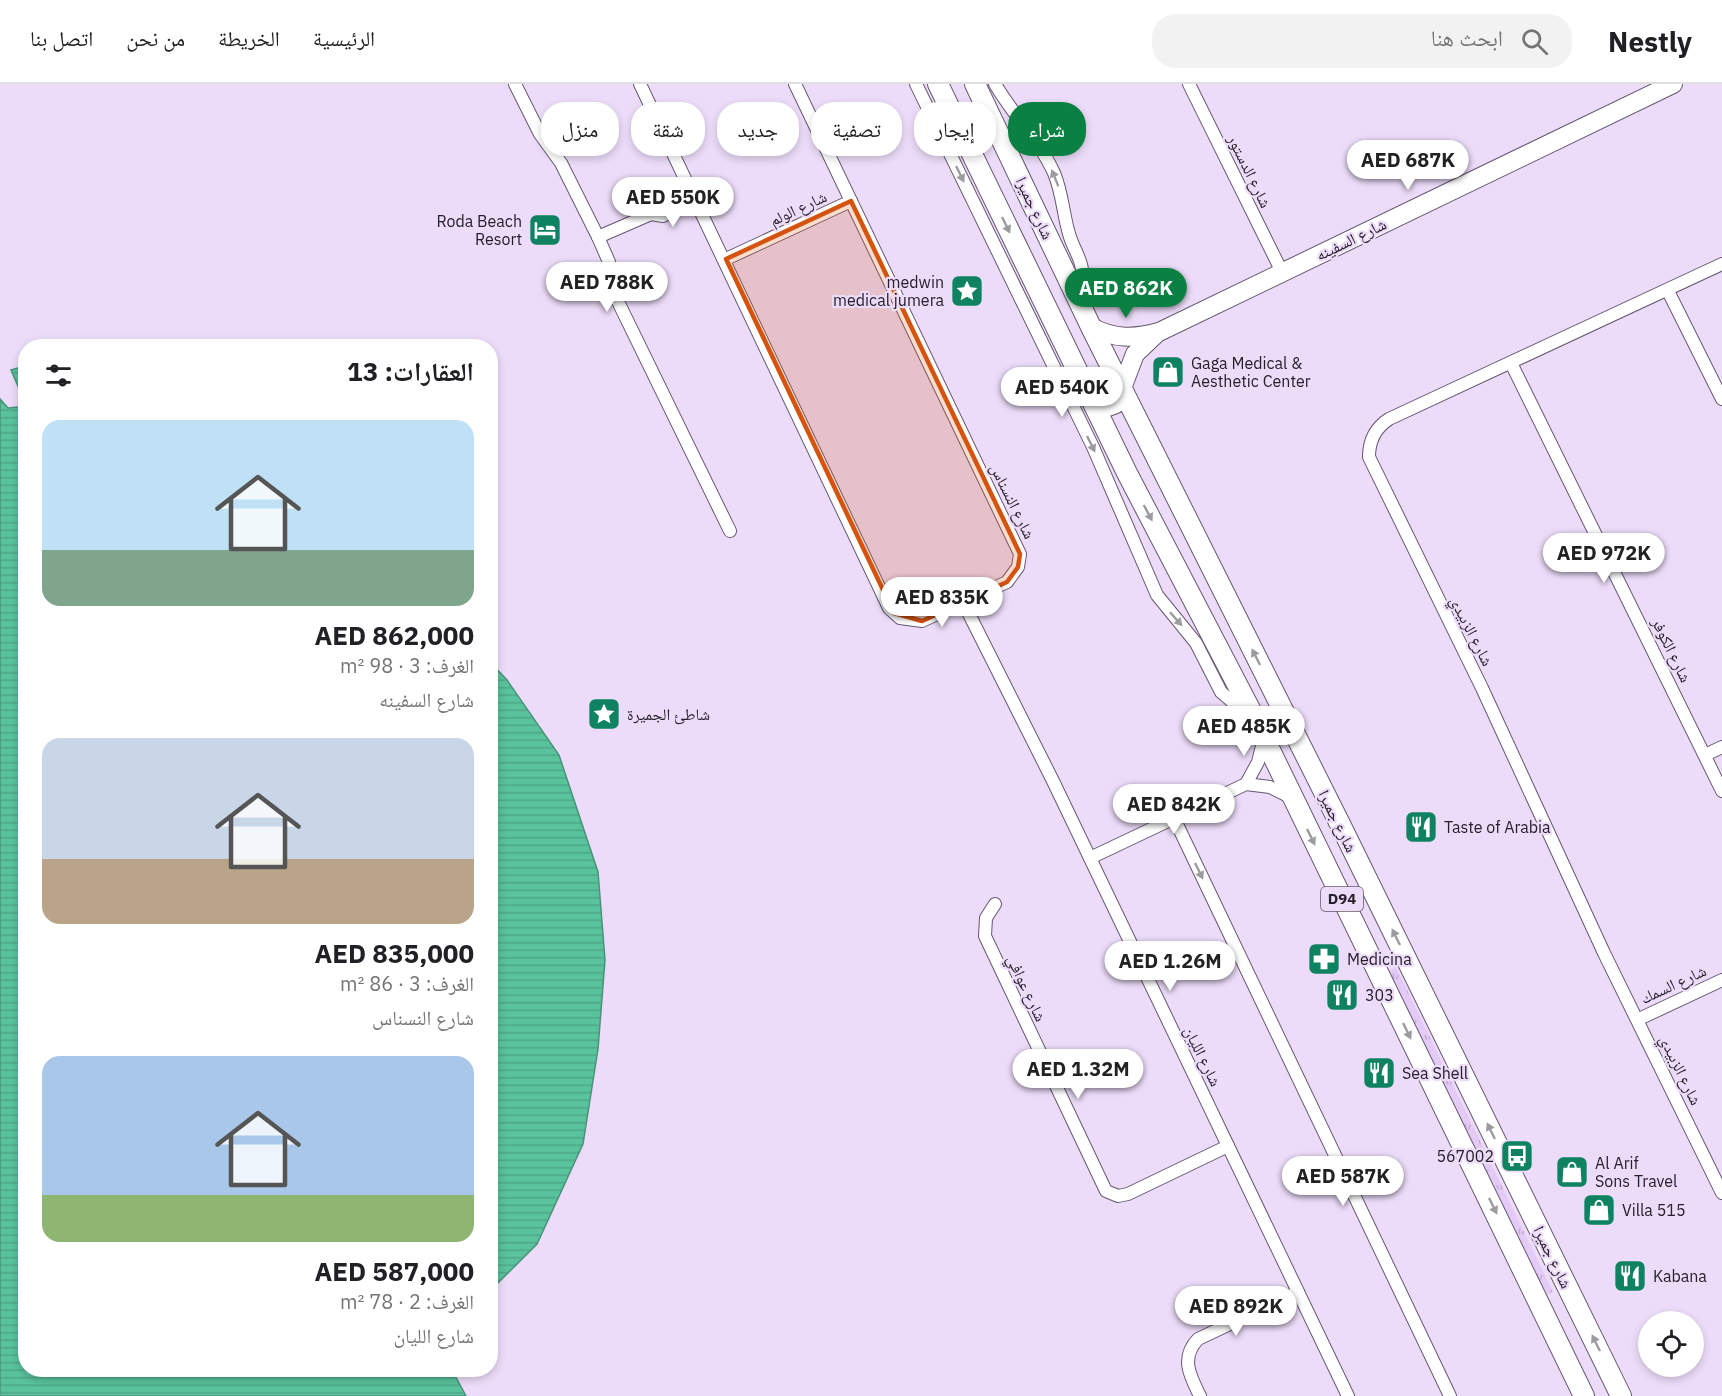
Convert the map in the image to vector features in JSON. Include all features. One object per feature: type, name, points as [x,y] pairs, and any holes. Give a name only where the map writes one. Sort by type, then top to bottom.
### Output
[{"type":"main road","name":"شارع جميرا","points":[[938,84],[1093,405],[1251,711],[1584,1396]]},
{"type":"main road","name":"شارع جميرا","points":[[975,84],[1091,327],[1341,826],[1621,1396]]},
{"type":"main road","points":[[1127,473],[1128,461],[1136,453],[1145,451],[1154,454]]},
{"type":"street","points":[[515,84],[540,134],[561,163],[598,237],[609,262],[607,279],[730,531]]},
{"type":"street","name":"شارع النسناس","points":[[640,84],[726,259],[889,608],[900,618],[914,622],[922,621],[1007,582],[1018,567],[1020,554],[795,84]]},
{"type":"street","points":[[916,84],[1107,477],[1157,595],[1196,643],[1221,692],[1236,705],[1251,711]]},
{"type":"street","points":[[995,84],[1029,129],[1055,175],[1070,239],[1083,265],[1082,278],[1074,292]]},
{"type":"street","name":"شارع السفينه","points":[[1091,327],[1127,338],[1159,332],[1673,84]]},
{"type":"street","name":"شارع الدستور","points":[[1194,86],[1282,272]]},
{"type":"street","points":[[598,237],[651,214],[660,217],[693,194]]},
{"type":"street","name":"شارع الولم","points":[[726,259],[851,201]]},
{"type":"street","name":"شارع الزبيدي","points":[[1722,264],[1389,419],[1376,431],[1369,448],[1369,457],[1482,688],[1604,953],[1639,1019],[1722,1193]]},
{"type":"street","points":[[1668,291],[1722,399]]},
{"type":"street","name":"شارع السفينه","points":[[1093,405],[1111,407],[1119,400],[1135,354],[1159,332]]},
{"type":"street","name":"شارع الكوفر","points":[[1511,363],[1722,791]]},
{"type":"street","name":"شارع الليان","points":[[963,602],[1090,858],[1348,1396]]},
{"type":"street","points":[[1246,784],[1258,762],[1264,738]]},
{"type":"street","points":[[1705,755],[1722,747]]},
{"type":"street","points":[[1090,858],[1246,784],[1270,787],[1292,798]]},
{"type":"street","points":[[1174,818],[1450,1396]]},
{"type":"street","name":"شارع عوافي","points":[[995,904],[986,918],[985,936],[1106,1191],[1118,1196],[1128,1194],[1228,1146]]},
{"type":"street","name":"شارع السمك","points":[[1639,1019],[1722,980]]},
{"type":"street","points":[[1200,1396],[1189,1373],[1187,1360],[1190,1348],[1198,1339],[1298,1292]]},
{"type":"highlighted area","points":[[851,201],[1020,554],[1018,567],[1007,582],[922,621],[894,613],[726,259]]},
{"type":"green space","points":[[1396,967],[1553,1292],[1545,1296],[1389,971]]},
{"type":"shaded area","points":[[18,368],[18,386],[11,370]]},
{"type":"shaded area","points":[[0,399],[8,408],[18,407],[18,1377],[456,1377],[466,1396],[0,1396]]},
{"type":"shaded area","points":[[498,670],[559,755],[598,872],[605,960],[598,1049],[583,1144],[537,1244],[498,1283]]},
{"type":"place","name":"Roda Beach Resort","points":[[545,230]]},
{"type":"place","name":"medwin medical jumera","points":[[967,291]]},
{"type":"place","name":"Gaga Medical & Aesthetic Center","points":[[1168,372]]},
{"type":"place","name":"شاطئ الجميرة","points":[[604,714]]},
{"type":"place","name":"Taste of Arabia","points":[[1421,827]]},
{"type":"place","name":"Medicina","points":[[1324,959]]},
{"type":"place","name":"303","points":[[1342,995]]},
{"type":"place","name":"Sea Shell","points":[[1379,1073]]},
{"type":"place","name":"567002","points":[[1517,1156]]},
{"type":"place","name":"Al Arif Sons Travel","points":[[1572,1172]]},
{"type":"place","name":"Villa 515","points":[[1599,1210]]},
{"type":"place","name":"Kabana","points":[[1630,1276]]}]
